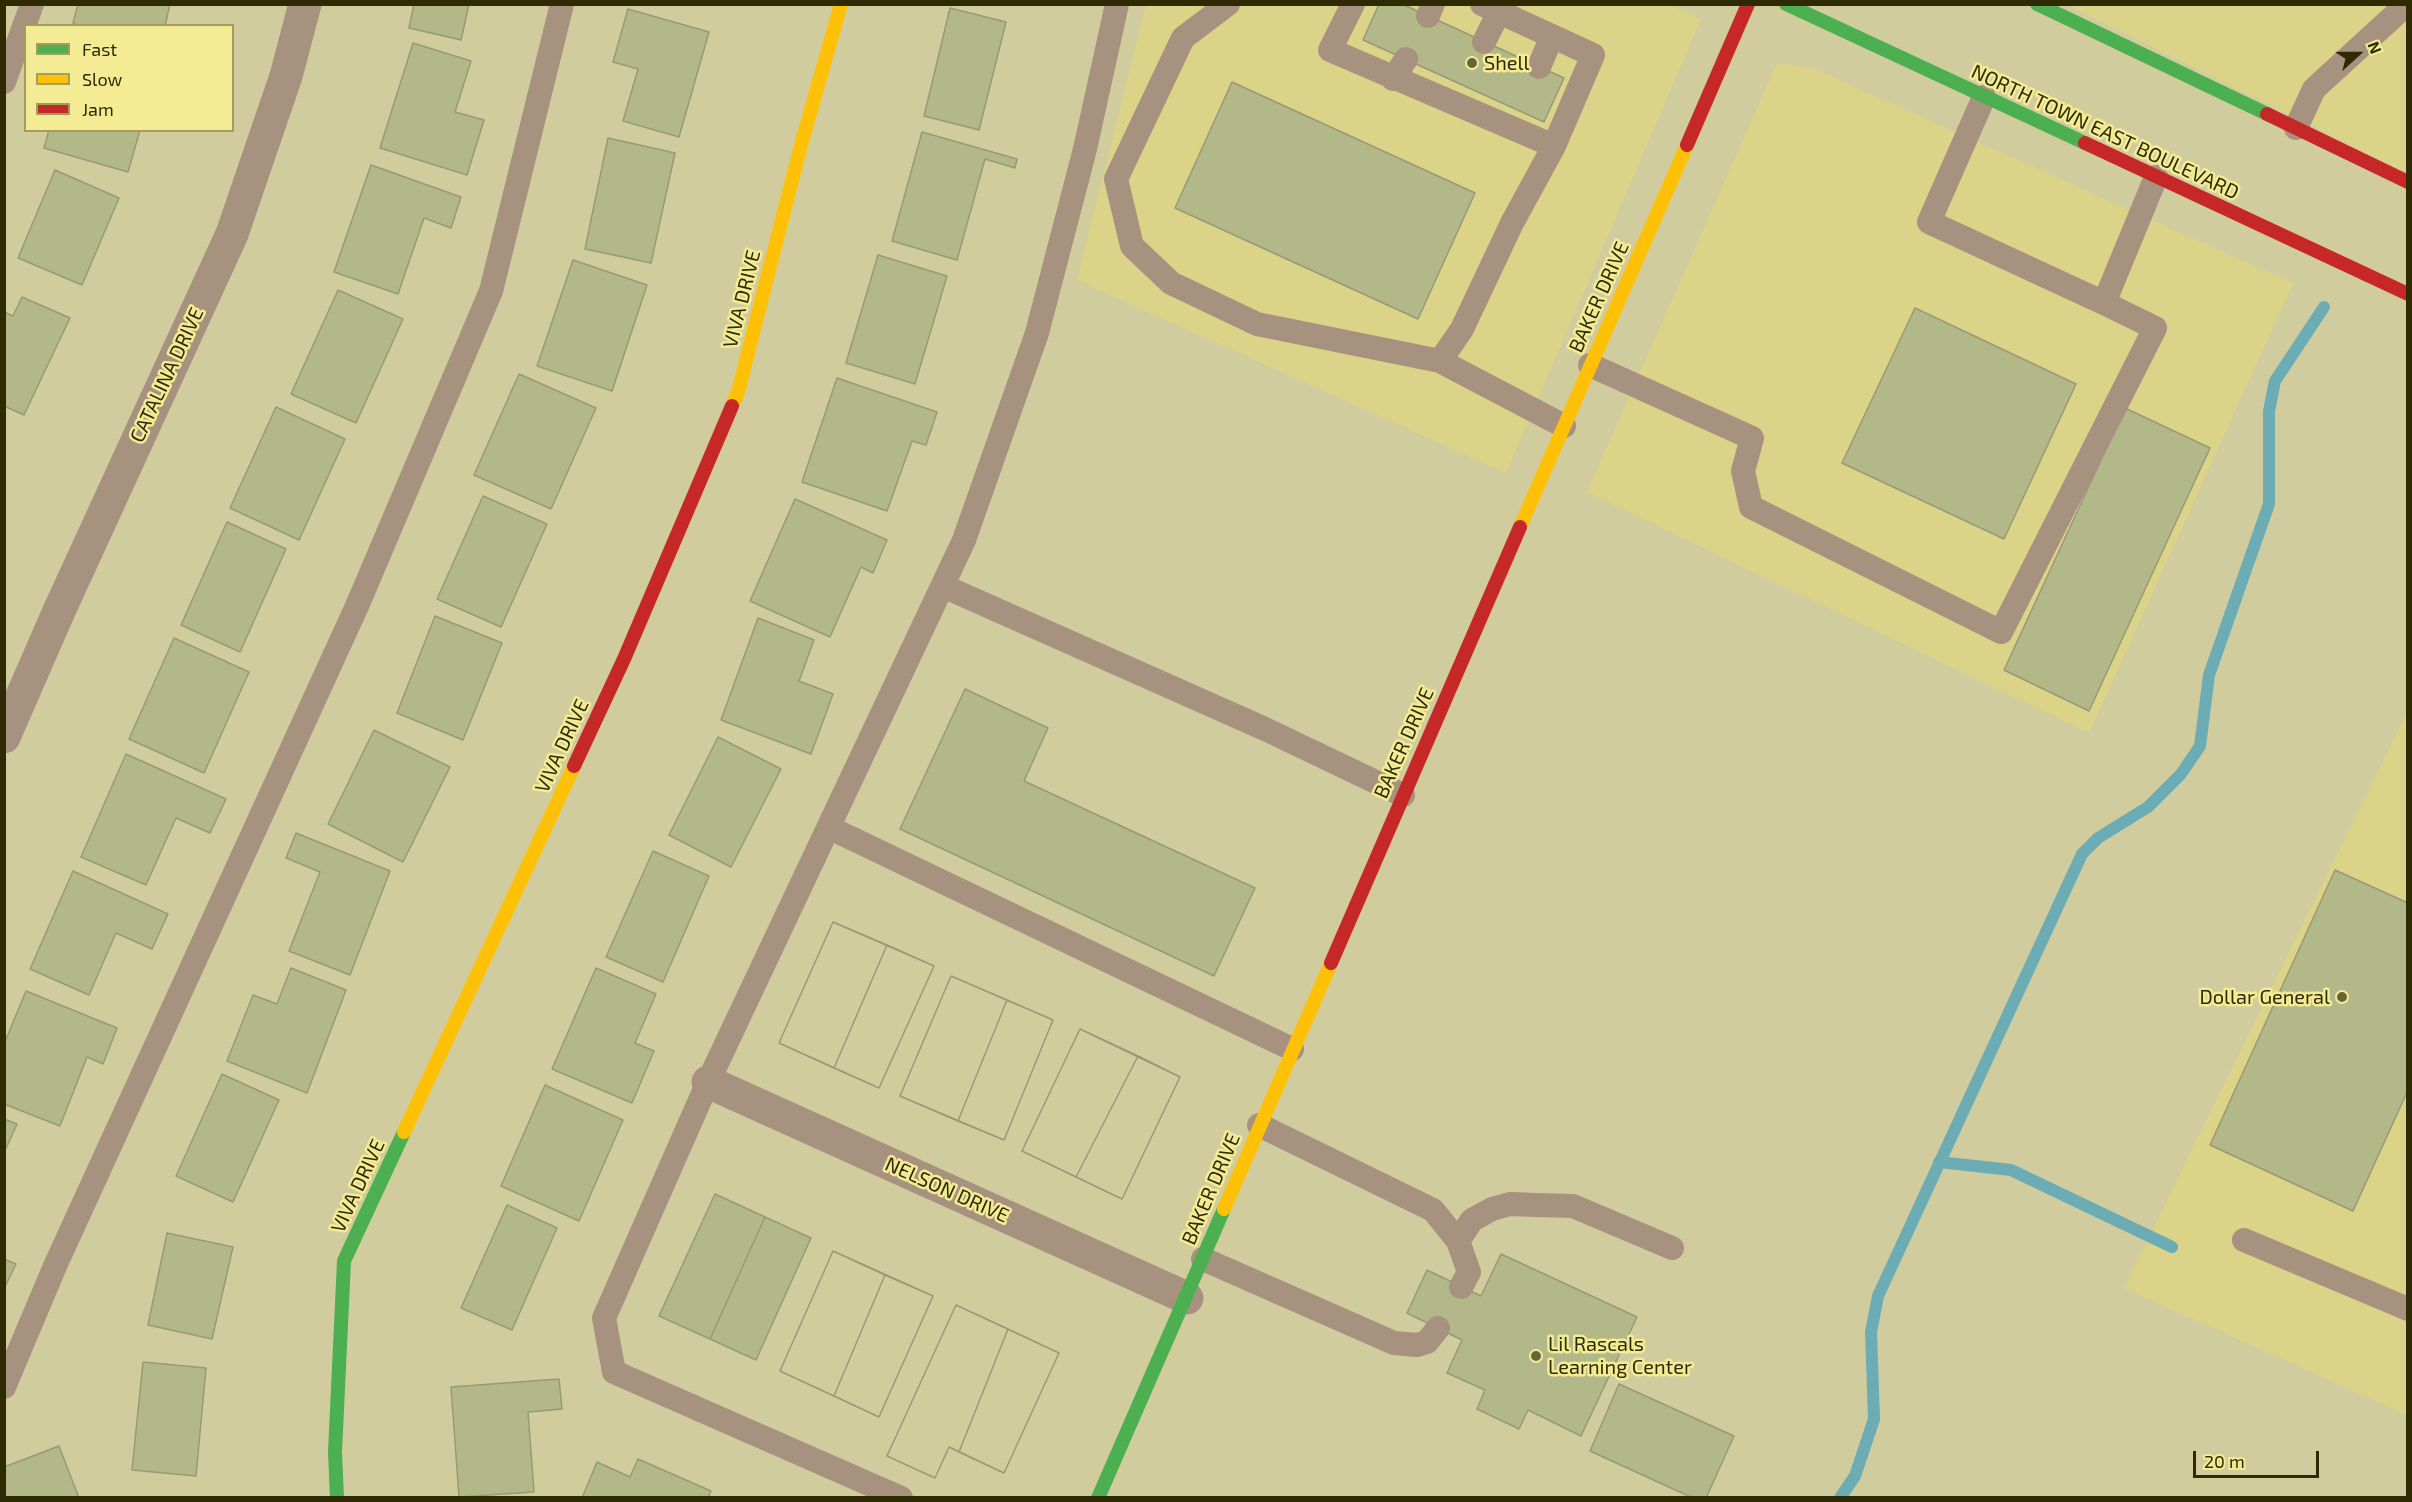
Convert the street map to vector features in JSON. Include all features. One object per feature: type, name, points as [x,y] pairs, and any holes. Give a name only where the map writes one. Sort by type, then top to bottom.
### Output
[{"type":"street","name":"CATALINA DRIVE","points":[[4,737],[59,611],[232,234],[286,76],[305,4]]},
{"type":"street","name":"VIVA DRIVE","points":[[337,1497],[335,1452],[345,1261],[624,659],[738,392],[801,145],[841,4]]},
{"type":"street","name":"BAKER DRIVE","points":[[1098,1497],[1187,1298],[1402,795],[1748,4]]},
{"type":"street","name":"NORTH TOWN EAST BOULEVARD","points":[[1786,4],[2408,294]]},
{"type":"street","points":[[2041,5],[2408,182]]},
{"type":"street","name":"NELSON DRIVE","points":[[708,1082],[1187,1298]]},
{"type":"lane","points":[[25,24],[32,4]]},
{"type":"lane","points":[[4,1387],[60,1255],[357,606],[491,291],[562,4]]},
{"type":"lane","points":[[901,1497],[614,1372],[604,1318],[708,1082],[830,828],[964,540],[1037,333],[1085,149],[1117,4]]},
{"type":"lane","points":[[1228,4],[1183,38],[1116,179],[1132,246],[1171,283],[1257,324],[1440,361],[1564,426]]},
{"type":"lane","points":[[1353,4],[1330,50],[1399,69],[1517,121],[1554,146]]},
{"type":"lane","points":[[2296,128],[2314,88],[2407,4]]},
{"type":"lane","points":[[1440,361],[1462,329],[1512,223],[1554,146],[1593,55],[1491,8],[1484,42]]},
{"type":"lane","points":[[4,82],[24,26]]},
{"type":"lane","points":[[1539,67],[1552,36]]},
{"type":"lane","points":[[1590,365],[1752,438],[1743,471],[1751,507],[2001,632],[2155,328],[1929,222],[1984,97]]},
{"type":"lane","points":[[2104,303],[2156,177]]},
{"type":"lane","points":[[943,586],[1265,729],[1402,795]]},
{"type":"lane","points":[[830,828],[1292,1049]]},
{"type":"lane","points":[[1259,1125],[1433,1210],[1458,1241],[1469,1272],[1461,1287]]},
{"type":"lane","points":[[1458,1241],[1472,1220],[1492,1209],[1510,1204],[1573,1206],[1672,1248]]},
{"type":"lane","points":[[2244,1240],[2408,1309]]},
{"type":"lane","points":[[1203,1259],[1394,1343],[1417,1345],[1427,1342],[1438,1328]]},
{"type":"shaded area","points":[[1668,4],[1701,19],[1506,473],[1077,280],[1146,5]]},
{"type":"shaded area","points":[[2068,5],[2407,5],[2407,173]]},
{"type":"shaded area","points":[[1777,63],[1812,68],[2293,283],[2089,733],[1587,492]]},
{"type":"shaded area","points":[[2407,712],[2407,1415],[2124,1288]]},
{"type":"building","points":[[78,4],[170,4],[165,24],[73,23]]},
{"type":"building","points":[[414,4],[469,4],[461,40],[409,28]]},
{"type":"building","name":"Shell","points":[[1379,4],[1402,4],[1564,78],[1544,122],[1363,40]]},
{"type":"building","points":[[950,8],[1006,22],[979,130],[924,116]]},
{"type":"building","points":[[628,9],[709,32],[679,137],[623,121],[638,69],[613,62]]},
{"type":"building","points":[[413,43],[471,61],[455,112],[484,120],[467,175],[380,148]]},
{"type":"building","points":[[1232,82],[1475,193],[1418,319],[1175,208]]},
{"type":"building","points":[[48,132],[139,132],[128,172],[44,148]]},
{"type":"building","points":[[922,132],[1017,159],[1015,168],[985,159],[957,260],[892,241]]},
{"type":"building","points":[[608,138],[675,153],[651,263],[585,249]]},
{"type":"building","points":[[371,165],[461,197],[451,228],[424,218],[398,294],[334,272]]},
{"type":"building","points":[[55,170],[119,198],[82,285],[18,258]]},
{"type":"building","points":[[878,255],[947,276],[915,384],[846,363]]},
{"type":"building","points":[[573,260],[647,285],[612,391],[537,366]]},
{"type":"building","points":[[338,290],[403,319],[356,423],[291,394]]},
{"type":"building","points":[[22,297],[70,318],[24,415],[4,406],[4,312],[13,316]]},
{"type":"building","points":[[1915,308],[2076,384],[2004,539],[1842,463]]},
{"type":"building","points":[[519,374],[596,408],[551,509],[474,475]]},
{"type":"building","points":[[837,378],[937,412],[926,445],[912,441],[887,511],[802,482]]},
{"type":"building","points":[[276,407],[345,439],[299,540],[230,508]]},
{"type":"building","points":[[2125,408],[2210,448],[2089,711],[2004,670]]},
{"type":"building","points":[[483,496],[547,524],[501,627],[437,599]]},
{"type":"building","points":[[795,499],[887,540],[873,573],[861,567],[830,637],[750,601]]},
{"type":"building","points":[[227,522],[286,549],[240,652],[181,625]]},
{"type":"building","points":[[435,616],[502,643],[463,740],[397,713]]},
{"type":"building","points":[[758,618],[814,640],[799,681],[833,694],[811,754],[721,720]]},
{"type":"building","points":[[174,638],[249,672],[204,773],[129,739]]},
{"type":"building","points":[[965,689],[1048,728],[1024,781],[1255,888],[1214,976],[900,829]]},
{"type":"building","points":[[374,730],[450,767],[403,862],[328,824]]},
{"type":"building","points":[[718,737],[781,769],[731,867],[669,835]]},
{"type":"building","points":[[126,754],[226,799],[210,833],[176,818],[146,885],[81,857]]},
{"type":"building","points":[[296,833],[390,871],[350,975],[289,951],[320,872],[286,858]]},
{"type":"building","points":[[653,851],[709,876],[663,982],[606,957]]},
{"type":"building","name":"Dollar General","points":[[2335,870],[2408,903],[2408,1090],[2353,1211],[2210,1145]]},
{"type":"building","points":[[73,871],[168,914],[152,949],[116,933],[89,995],[30,969]]},
{"type":"building","points":[[833,922],[934,966],[879,1088],[779,1043]]},
{"type":"building","points":[[833,922],[887,945],[834,1068],[779,1043]]},
{"type":"building","points":[[887,945],[934,966],[879,1088],[834,1068]]},
{"type":"building","points":[[291,968],[346,990],[307,1093],[227,1061],[253,995],[277,1004]]},
{"type":"building","points":[[596,968],[656,994],[635,1043],[654,1051],[632,1103],[552,1069]]},
{"type":"building","points":[[951,976],[1053,1020],[1004,1140],[900,1096]]},
{"type":"building","points":[[951,976],[1007,1000],[958,1121],[900,1096]]},
{"type":"building","points":[[26,991],[117,1028],[103,1064],[87,1057],[60,1126],[4,1104],[4,1044]]},
{"type":"building","points":[[1007,1000],[1053,1020],[1004,1140],[958,1121]]},
{"type":"building","points":[[1080,1029],[1180,1077],[1122,1199],[1022,1151]]},
{"type":"building","points":[[1080,1029],[1138,1056],[1076,1177],[1022,1151]]},
{"type":"building","points":[[1138,1056],[1180,1077],[1122,1199],[1076,1177]]},
{"type":"building","points":[[222,1074],[279,1100],[233,1202],[176,1176]]},
{"type":"building","points":[[545,1085],[623,1120],[579,1221],[501,1186]]},
{"type":"building","points":[[4,1119],[17,1124],[4,1153]]},
{"type":"building","points":[[715,1194],[765,1217],[710,1339],[659,1316]]},
{"type":"building","points":[[507,1205],[557,1228],[512,1330],[461,1308]]},
{"type":"building","points":[[765,1217],[811,1238],[756,1360],[710,1339]]},
{"type":"building","points":[[167,1233],[233,1247],[212,1339],[148,1325]]},
{"type":"building","points":[[833,1251],[933,1296],[879,1417],[780,1371]]},
{"type":"building","points":[[833,1251],[885,1275],[834,1396],[780,1371]]},
{"type":"building","name":"Lil Rascals Learning Center","points":[[1501,1254],[1637,1317],[1581,1436],[1528,1410],[1519,1429],[1477,1409],[1485,1390],[1447,1373],[1462,1340],[1407,1313],[1427,1270],[1481,1296]]},
{"type":"building","points":[[4,1259],[16,1264],[4,1289]]},
{"type":"building","points":[[885,1275],[933,1296],[879,1417],[834,1396]]},
{"type":"building","points":[[956,1305],[1059,1353],[1004,1473],[949,1447],[935,1478],[887,1456]]},
{"type":"building","points":[[956,1305],[1008,1329],[959,1452],[949,1447],[935,1478],[887,1456]]},
{"type":"building","points":[[1008,1329],[1059,1353],[1004,1473],[959,1452]]},
{"type":"building","points":[[143,1362],[206,1368],[196,1476],[132,1470]]},
{"type":"building","points":[[559,1379],[562,1409],[528,1412],[534,1492],[459,1497],[451,1387]]},
{"type":"building","points":[[1619,1384],[1734,1436],[1706,1498],[1693,1498],[1590,1451]]},
{"type":"building","points":[[59,1446],[79,1498],[4,1498],[4,1467]]},
{"type":"building","points":[[638,1459],[711,1491],[708,1498],[582,1498],[597,1462],[630,1477]]},
{"type":"waterway","points":[[1840,1498],[1855,1476],[1874,1419],[1871,1332],[1878,1296],[2082,854],[2098,838],[2148,807],[2181,774],[2200,746],[2209,675],[2269,504],[2269,411],[2275,381],[2324,307]]},
{"type":"waterway","points":[[1939,1162],[2011,1170],[2172,1247]]},
{"type":"traffic: fast","points":[[1786,4],[2085,143]]},
{"type":"traffic: fast","points":[[2037,4],[2267,114]]},
{"type":"traffic: fast","points":[[337,1498],[335,1452],[344,1261],[404,1132]]},
{"type":"traffic: fast","points":[[1098,1498],[1224,1209]]},
{"type":"traffic: slow","points":[[732,406],[738,392],[801,145],[841,4]]},
{"type":"traffic: slow","points":[[1520,527],[1687,145]]},
{"type":"traffic: slow","points":[[404,1132],[574,766]]},
{"type":"traffic: slow","points":[[1224,1209],[1331,963]]},
{"type":"traffic: jam","points":[[1687,145],[1748,4]]},
{"type":"traffic: jam","points":[[2267,114],[2408,182]]},
{"type":"traffic: jam","points":[[2085,143],[2408,294]]},
{"type":"traffic: jam","points":[[574,766],[624,659],[732,406]]},
{"type":"traffic: jam","points":[[1331,963],[1520,527]]},
{"type":"place","name":"Shell","points":[[1472,63]]},
{"type":"place","name":"Dollar General","points":[[2342,997]]},
{"type":"place","name":"Lil Rascals Learning Center","points":[[1536,1356]]}]
